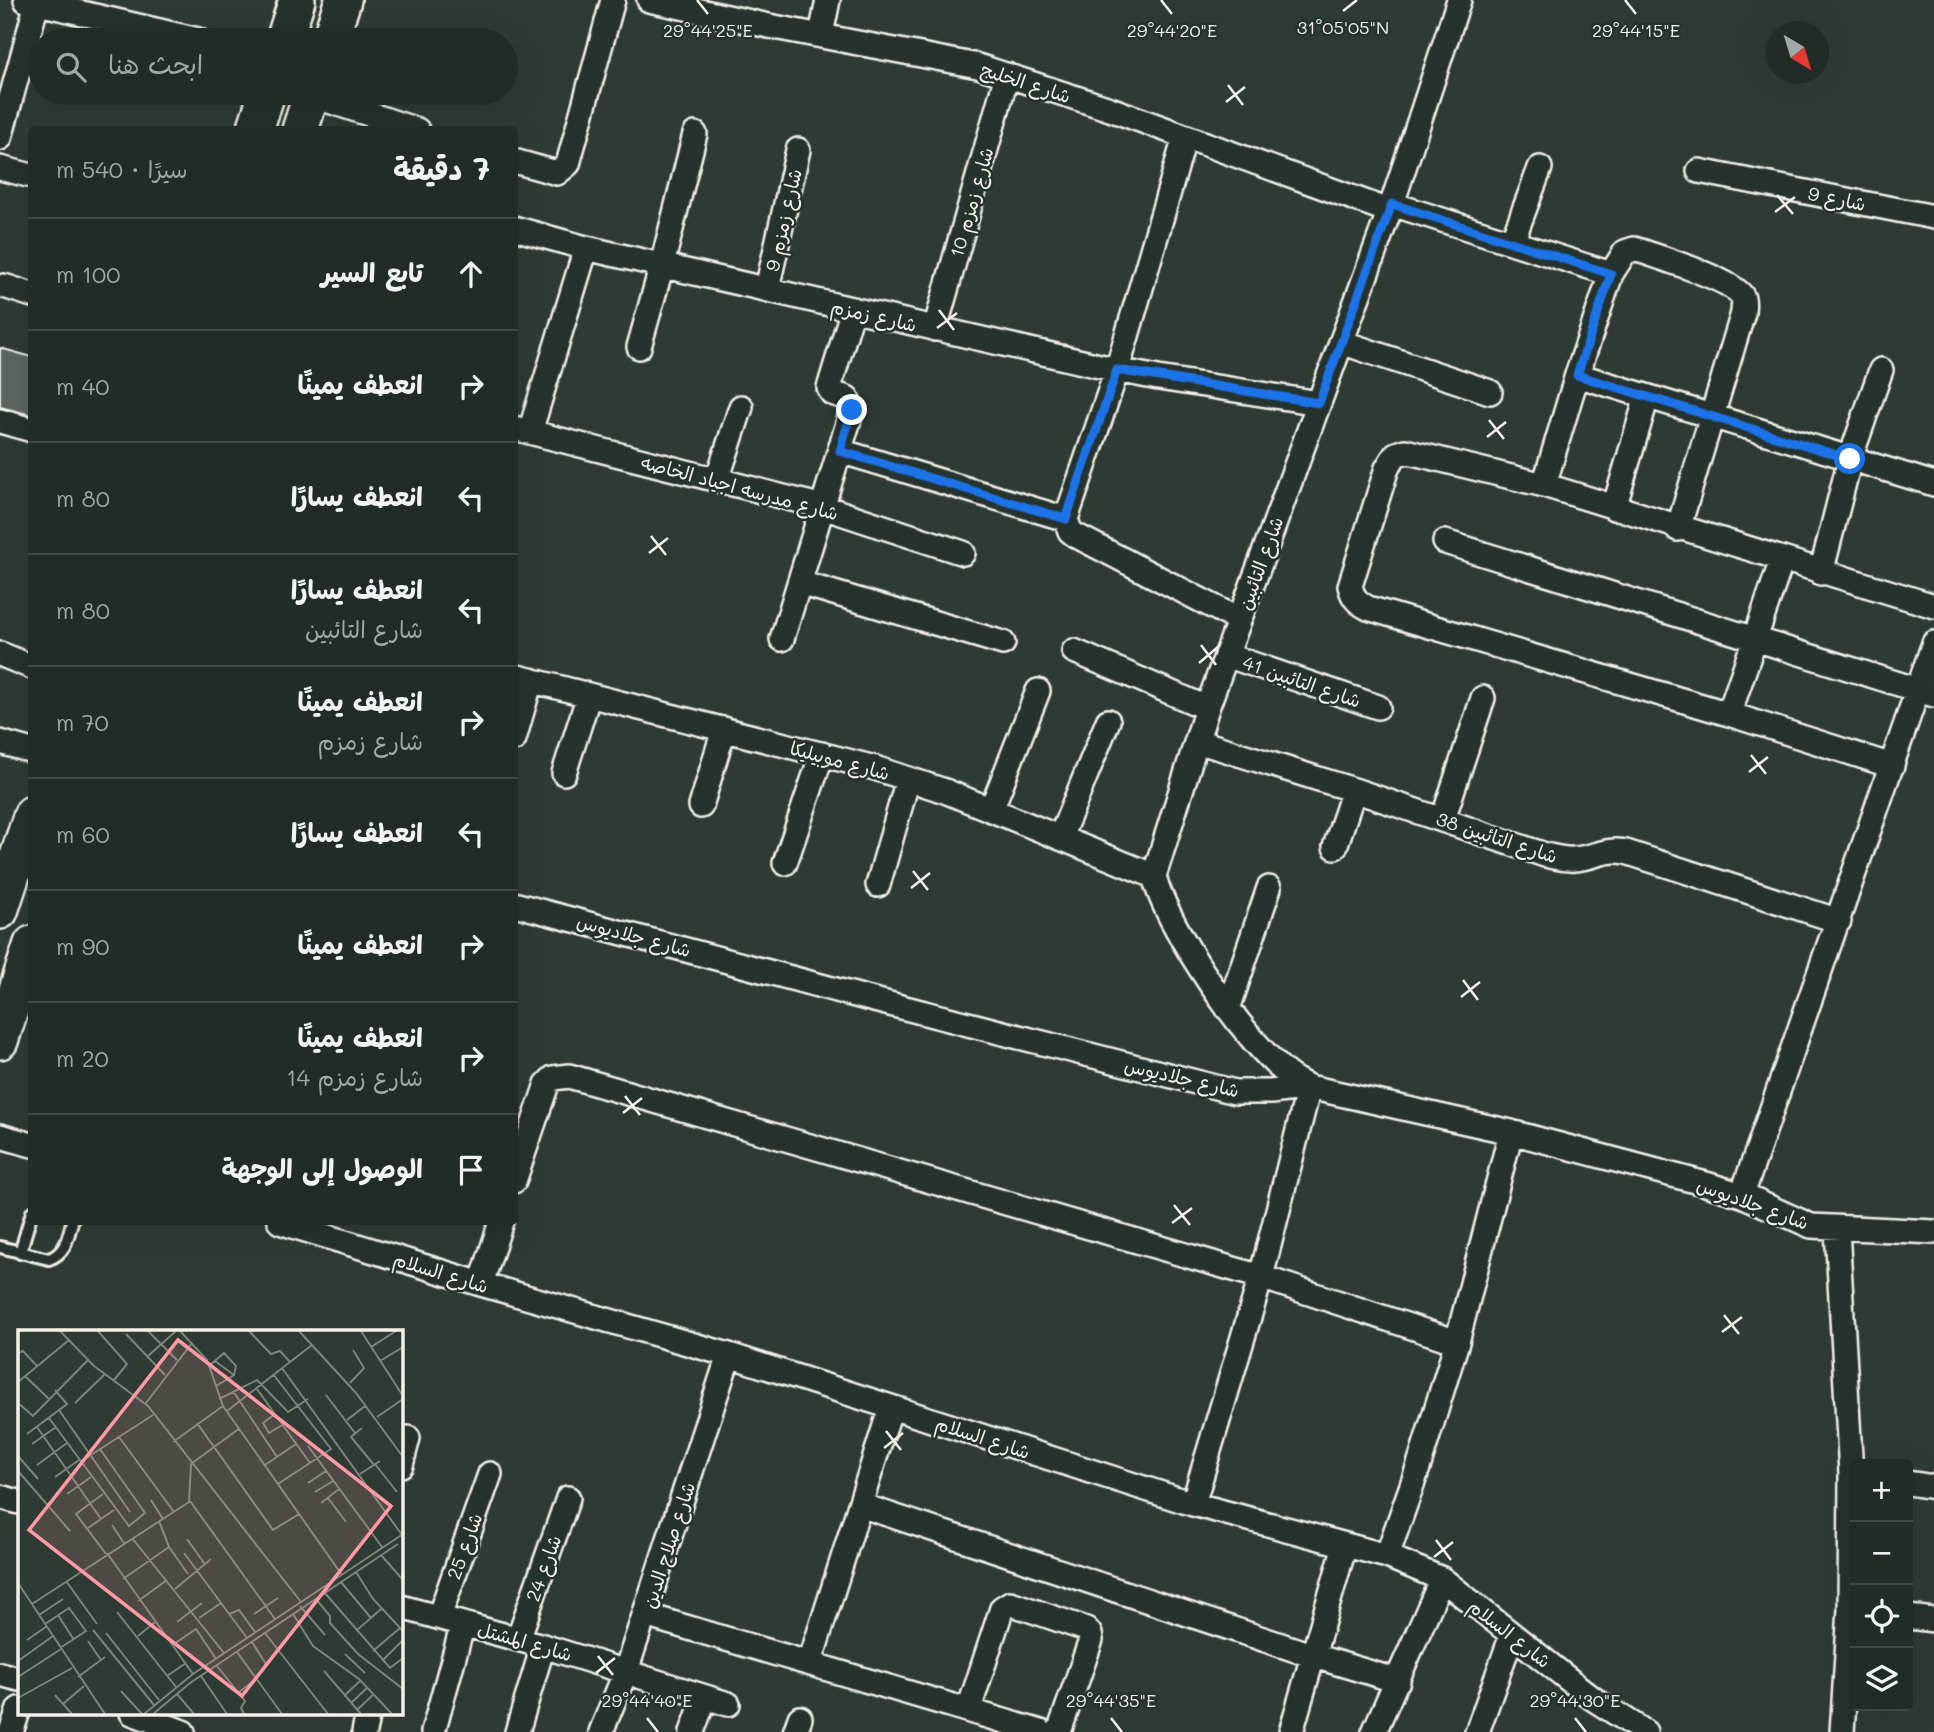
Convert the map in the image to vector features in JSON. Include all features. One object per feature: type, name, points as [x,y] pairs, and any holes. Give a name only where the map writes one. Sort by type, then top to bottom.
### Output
[{"type":"main road","points":[[288,28],[297,0]]},
{"type":"main road","points":[[334,28],[343,0]]},
{"type":"main road","points":[[256,126],[263,105]]},
{"type":"main road","points":[[301,126],[308,105]]},
{"type":"main road","points":[[0,911],[6,876],[28,826]]},
{"type":"main road","points":[[0,1041],[28,956]]},
{"type":"street","points":[[518,162],[557,173],[568,164],[613,0]]},
{"type":"street","name":"شارع الخليج","points":[[649,0],[978,66],[1110,109],[1391,208],[1512,242],[1611,274]]},
{"type":"street","points":[[821,35],[828,0]]},
{"type":"street","name":"شارع التائبين","points":[[1154,876],[1207,708],[1391,208],[1459,0]]},
{"type":"street","points":[[0,138],[31,1],[147,28]]},
{"type":"street","name":"شارع زمزم 10","points":[[935,329],[1007,75]]},
{"type":"street","points":[[344,105],[405,126]]},
{"type":"street","points":[[639,347],[663,265],[695,134]]},
{"type":"street","points":[[1185,137],[1117,370],[1066,519],[1067,526],[1075,536],[1239,620]]},
{"type":"street","name":"شارع زمزم 9","points":[[767,289],[798,150]]},
{"type":"street","points":[[0,168],[28,175]]},
{"type":"street","points":[[1512,242],[1539,169]]},
{"type":"street","name":"شارع 9","points":[[1699,171],[1934,217]]},
{"type":"street","name":"شارع زمزم","points":[[518,229],[586,248],[1117,370],[1319,403]]},
{"type":"street","points":[[522,430],[586,248]]},
{"type":"street","points":[[1545,485],[1577,375],[1611,274],[1625,252],[1634,249],[1724,283],[1741,295],[1744,301],[1743,313],[1713,417],[1678,528]]},
{"type":"street","points":[[4,286],[28,294]]},
{"type":"street","points":[[782,639],[851,414],[852,406],[847,398],[832,393],[829,385],[853,309]]},
{"type":"street","points":[[1341,342],[1490,391]]},
{"type":"street","points":[[1821,573],[1850,459],[1881,370]]},
{"type":"street","points":[[1577,375],[1934,484]]},
{"type":"street","points":[[1614,508],[1647,397]]},
{"type":"street","points":[[718,480],[741,407]]},
{"type":"street","points":[[0,421],[28,429]]},
{"type":"street","name":"شارع مدرسه اجياد الخاصه","points":[[522,430],[823,507],[963,554]]},
{"type":"street","points":[[840,451],[1066,519]]},
{"type":"street","points":[[1892,766],[1729,714],[1368,608],[1357,603],[1350,586],[1391,459],[1405,451],[1545,485],[1934,606]]},
{"type":"street","points":[[1445,542],[1926,692]]},
{"type":"street","points":[[1729,714],[1782,560]]},
{"type":"street","points":[[800,583],[1003,643]]},
{"type":"street","points":[[1742,1195],[1892,766],[1926,692],[1934,643]]},
{"type":"street","points":[[1074,651],[1207,708]]},
{"type":"street","points":[[0,654],[28,665]]},
{"type":"street","name":"شارع التائبين 41","points":[[1226,656],[1378,707]]},
{"type":"street","points":[[518,712],[523,678]]},
{"type":"street","name":"شارع موبيليكا","points":[[523,678],[822,754],[908,779],[1154,876]]},
{"type":"street","points":[[991,810],[1038,691]]},
{"type":"street","points":[[565,773],[589,695]]},
{"type":"street","points":[[1443,819],[1483,698]]},
{"type":"street","points":[[1060,838],[1108,721]]},
{"type":"street","points":[[701,806],[724,729]]},
{"type":"street","name":"شارع التائبين 38","points":[[1197,741],[1563,859],[1577,859],[1601,851],[1626,852],[1839,921]]},
{"type":"street","points":[[0,742],[28,750]]},
{"type":"street","points":[[785,863],[822,754]]},
{"type":"street","points":[[878,885],[908,779]]},
{"type":"street","points":[[1335,847],[1354,790]]},
{"type":"street","points":[[1154,876],[1158,891],[1173,920],[1228,1009],[1275,1063],[1290,1077],[1309,1087],[1261,1277],[1193,1504]]},
{"type":"street","points":[[1228,1009],[1269,888]]},
{"type":"street","name":"شارع جلاديوس","points":[[518,905],[1235,1092],[1271,1092],[1309,1087],[1511,1132],[1742,1195],[1811,1226],[1934,1232]]},
{"type":"street","points":[[518,1169],[547,1084],[553,1078],[569,1076],[1261,1277],[1457,1342]]},
{"type":"street","points":[[1387,1556],[1418,1468],[1457,1342],[1511,1132]]},
{"type":"street","points":[[0,1136],[28,1144]]},
{"type":"street","name":"شارع السلام","points":[[290,1225],[481,1284],[729,1355],[1193,1504],[1387,1556],[1442,1579],[1592,1698],[1640,1731]]},
{"type":"street","points":[[481,1284],[500,1225]]},
{"type":"street","points":[[1837,1229],[1852,1459]]},
{"type":"street","name":"شارع صلاح الدين","points":[[601,1732],[626,1671],[729,1355]]},
{"type":"street","points":[[810,1662],[891,1407]]},
{"type":"street","points":[[402,1461],[408,1438]]},
{"type":"street","name":"شارع 25","points":[[439,1617],[491,1474]]},
{"type":"street","points":[[1913,1484],[1934,1487]]},
{"type":"street","points":[[0,1497],[18,1502]]},
{"type":"street","name":"شارع 24","points":[[518,1639],[568,1498]]},
{"type":"street","points":[[860,1505],[1314,1656],[1398,1681]]},
{"type":"street","points":[[1853,1522],[1853,1585]]},
{"type":"street","points":[[1292,1732],[1345,1545]]},
{"type":"street","points":[[1374,1732],[1442,1579]]},
{"type":"street","points":[[969,1709],[1002,1608],[1010,1603],[1086,1629],[1090,1634],[1091,1640],[1059,1732]]},
{"type":"street","name":"شارع المشتل","points":[[402,1607],[543,1646],[727,1704]]},
{"type":"street","points":[[645,1615],[1041,1732]]},
{"type":"street","points":[[1913,1618],[1934,1620]]},
{"type":"street","points":[[433,1732],[463,1624]]},
{"type":"street","points":[[1477,1732],[1512,1635]]},
{"type":"street","points":[[1842,1732],[1850,1643]]},
{"type":"street","points":[[517,1732],[543,1646]]},
{"type":"street","points":[[0,1674],[18,1679]]},
{"type":"street","points":[[692,1732],[705,1697]]},
{"type":"street","points":[[11,1732],[18,1712]]},
{"type":"street","points":[[135,1714],[183,1732]]},
{"type":"street","points":[[364,1732],[368,1714]]},
{"type":"lane","points":[[20,1253],[28,1225]]},
{"type":"lane","points":[[0,1247],[41,1259],[56,1257],[65,1246],[71,1225]]},
{"type":"building","points":[[0,348],[28,356],[28,414],[0,407]]},
{"type":"route","points":[[852,410],[840,451],[1066,519],[1117,370],[1319,403],[1392,204],[1611,274],[1577,375],[1850,459]]}]
